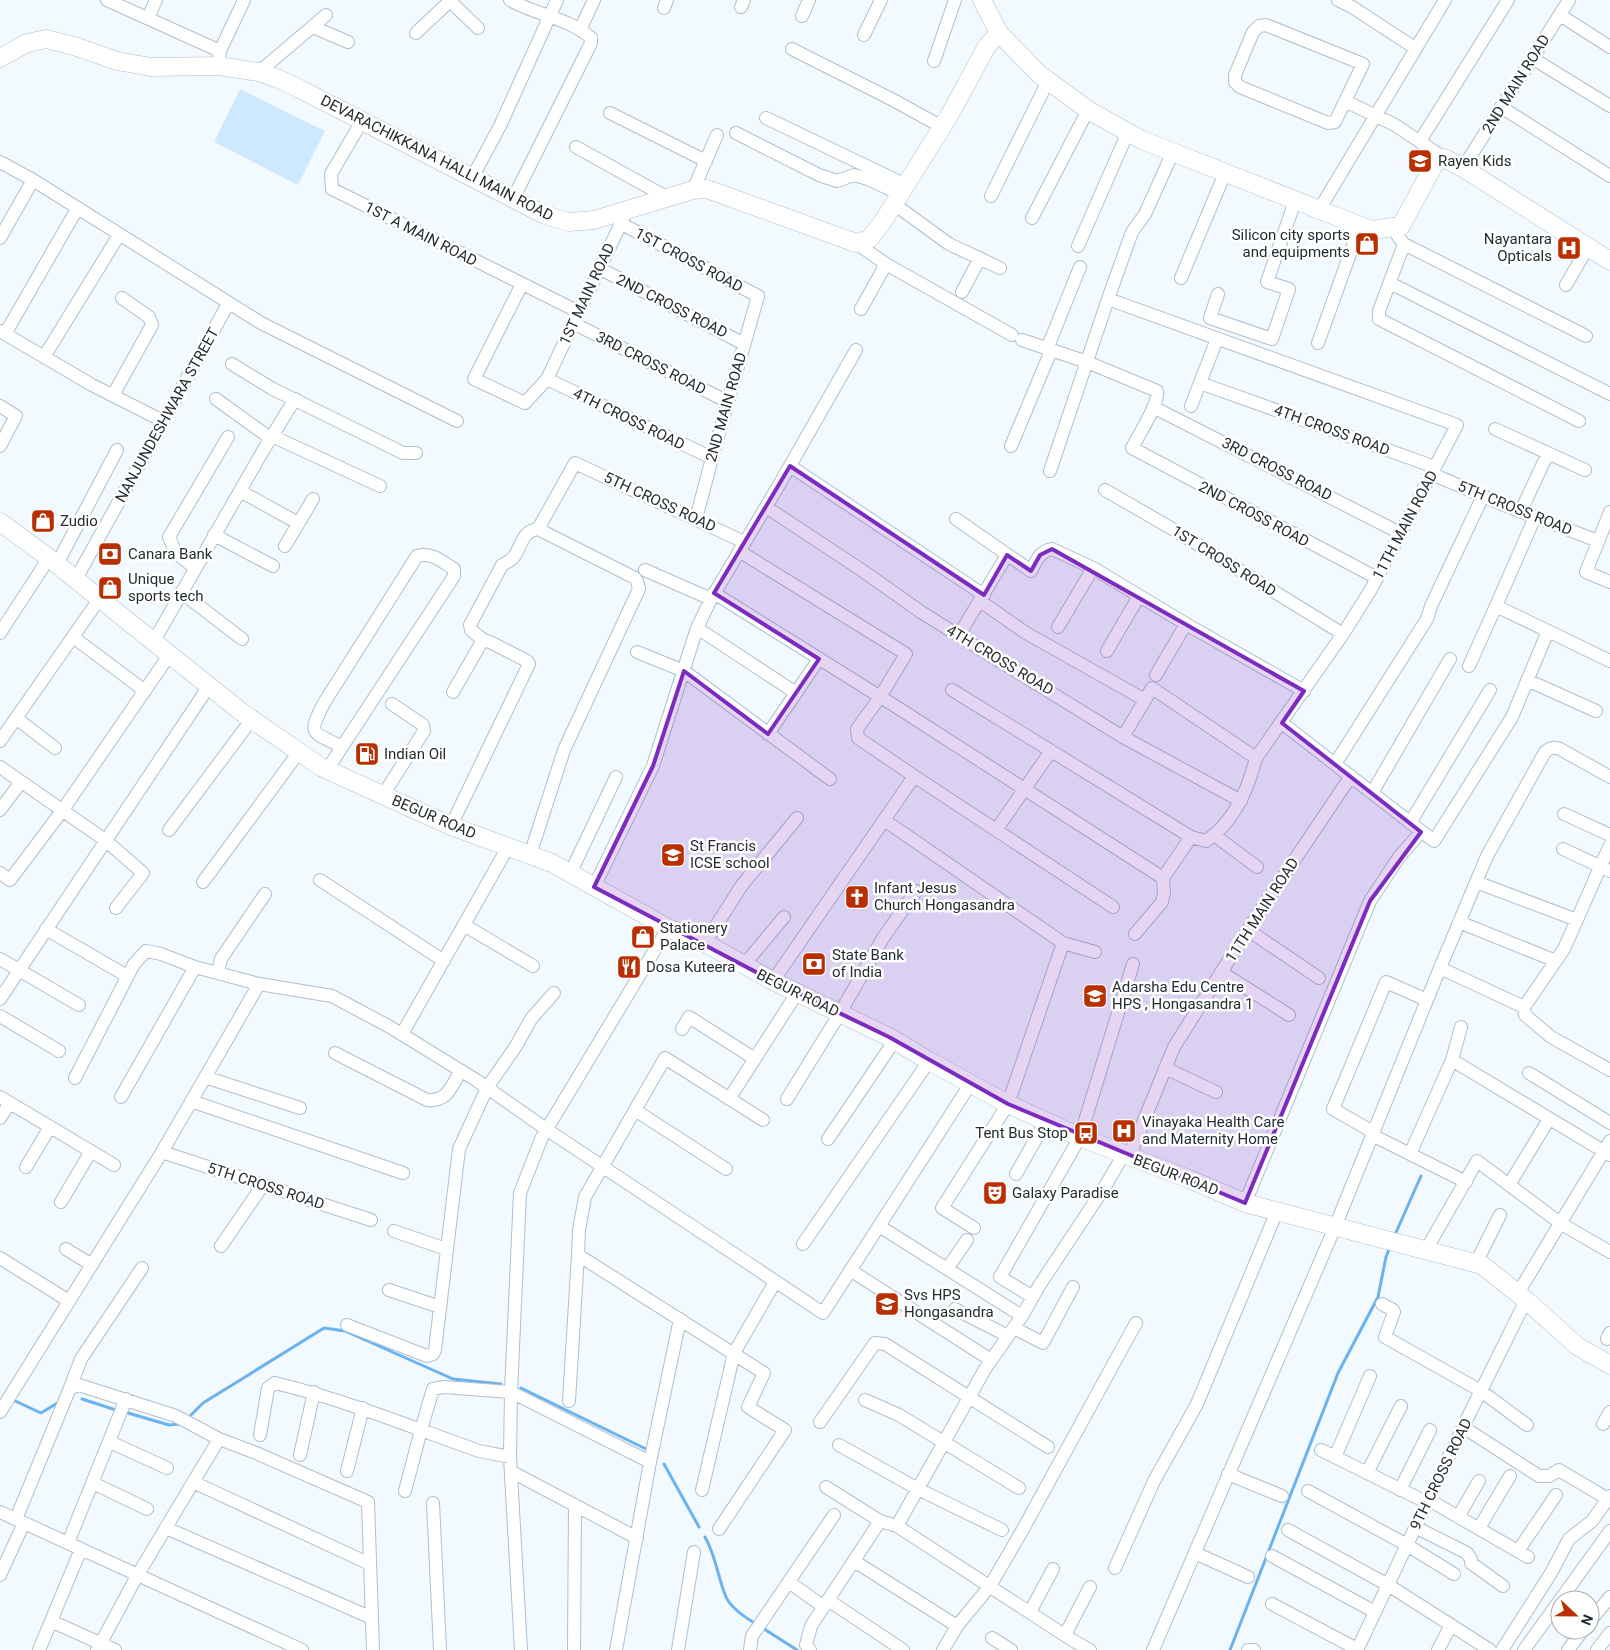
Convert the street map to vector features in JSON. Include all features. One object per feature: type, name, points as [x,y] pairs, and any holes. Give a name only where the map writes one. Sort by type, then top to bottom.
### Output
[{"type":"street","points":[[107,0],[148,18],[219,58],[244,0]]},
{"type":"street","points":[[148,18],[156,0]]},
{"type":"street","points":[[416,33],[450,0],[478,28]]},
{"type":"street","points":[[510,0],[551,16],[580,30],[591,38],[591,43],[513,199]]},
{"type":"street","points":[[472,178],[500,126],[557,0]]},
{"type":"street","points":[[580,30],[594,0]]},
{"type":"street","points":[[802,16],[809,0]]},
{"type":"street","points":[[864,35],[881,0]]},
{"type":"street","points":[[934,61],[955,0]]},
{"type":"street","points":[[1338,0],[1415,48]]},
{"type":"street","points":[[1420,141],[1508,0]]},
{"type":"street","name":"2ND MAIN ROAD","points":[[1463,168],[1569,0]]},
{"type":"street","points":[[1319,210],[1415,48],[1440,2]]},
{"type":"street","points":[[989,5],[999,33],[1039,74],[1088,110],[1142,140],[1371,230],[1401,226],[1435,163],[1444,158]]},
{"type":"street","points":[[1560,14],[1610,47]]},
{"type":"street","points":[[259,72],[326,15]]},
{"type":"street","points":[[1259,26],[1271,27],[1362,64],[1345,101],[1335,122],[1328,123],[1240,87],[1235,82],[1234,75],[1252,32],[1259,26]]},
{"type":"street","points":[[313,27],[348,42]]},
{"type":"street","points":[[856,242],[869,240],[942,128],[986,46],[999,33]]},
{"type":"street","name":"DEVARACHIKKANA HALLI MAIN ROAD","points":[[0,58],[27,43],[46,39],[74,46],[117,61],[151,67],[219,58],[300,88],[544,215],[570,222],[624,217],[668,198],[693,190],[707,190],[856,242]]},
{"type":"street","points":[[792,49],[881,94],[942,128]]},
{"type":"street","points":[[1532,58],[1610,106]]},
{"type":"street","points":[[991,196],[1048,81]]},
{"type":"street","points":[[1345,101],[1395,125],[1444,158],[1588,247],[1609,257]]},
{"type":"street","points":[[1502,107],[1610,176]]},
{"type":"street","points":[[1032,218],[1088,110]]},
{"type":"street","points":[[610,113],[706,160]]},
{"type":"street","points":[[766,118],[900,194],[949,244],[1000,268]]},
{"type":"street","name":"1ST A MAIN ROAD","points":[[362,121],[331,174],[332,189],[522,284],[576,318]]},
{"type":"street","points":[[1078,246],[1128,132]]},
{"type":"street","points":[[736,133],[819,175],[836,181],[854,175],[868,179],[900,194]]},
{"type":"street","points":[[693,190],[717,135]]},
{"type":"street","points":[[576,147],[668,198]]},
{"type":"street","points":[[1050,472],[1132,232],[1145,214],[1173,152]]},
{"type":"street","points":[[0,162],[33,180],[261,323],[458,421]]},
{"type":"street","points":[[1181,278],[1225,173]]},
{"type":"street","points":[[0,238],[33,180]]},
{"type":"street","points":[[1218,294],[1210,318],[1272,339],[1289,289],[1267,282],[1295,201]]},
{"type":"street","points":[[77,208],[3,333],[112,396],[163,421]]},
{"type":"street","name":"1ST MAIN ROAD","points":[[522,284],[474,379],[525,403],[547,378],[624,217]]},
{"type":"street","name":"1ST CROSS ROAD","points":[[624,217],[758,296]]},
{"type":"street","points":[[1318,343],[1360,226]]},
{"type":"street","points":[[1393,227],[1404,244],[1586,336]]},
{"type":"street","points":[[44,357],[119,234]]},
{"type":"street","points":[[856,242],[886,264],[1017,338],[1087,362],[1157,391],[1158,395],[1153,407]]},
{"type":"street","points":[[1404,244],[1379,311],[1379,319],[1579,422]]},
{"type":"street","points":[[1566,285],[1588,247]]},
{"type":"street","points":[[962,292],[980,258]]},
{"type":"street","points":[[861,309],[886,264]]},
{"type":"street","points":[[1011,446],[1080,267]]},
{"type":"street","name":"2ND CROSS ROAD","points":[[599,268],[744,344]]},
{"type":"street","points":[[1390,283],[1610,394]]},
{"type":"street","name":"2ND MAIN ROAD","points":[[696,519],[758,296]]},
{"type":"street","points":[[112,396],[152,325],[149,317],[122,298]]},
{"type":"street","points":[[1108,299],[1218,338],[1191,406]]},
{"type":"street","name":"NANJUNDESHWARA STREET","points":[[76,579],[228,304]]},
{"type":"street","name":"3RD CROSS ROAD","points":[[576,318],[728,402]]},
{"type":"street","name":"11TH MAIN ROAD","points":[[1218,338],[1458,425],[1376,578],[1343,634],[1256,758]]},
{"type":"street","points":[[594,887],[653,766],[697,628],[712,596],[766,508],[856,350]]},
{"type":"street","points":[[232,364],[271,388],[403,453],[416,453]]},
{"type":"street","name":"4TH CROSS ROAD","points":[[547,378],[712,458]]},
{"type":"street","name":"4TH CROSS ROAD","points":[[1200,383],[1433,471]]},
{"type":"street","points":[[216,399],[271,437],[380,486]]},
{"type":"street","points":[[154,641],[271,437],[295,399]]},
{"type":"street","points":[[0,406],[16,416],[0,446]]},
{"type":"street","name":"2ND CROSS ROAD","points":[[1153,407],[1132,448],[1376,578]]},
{"type":"street","name":"3RD CROSS ROAD","points":[[1153,407],[1400,533]]},
{"type":"street","points":[[1495,429],[1585,470]]},
{"type":"street","points":[[195,568],[176,553],[169,537],[228,437]]},
{"type":"street","points":[[0,633],[53,561],[117,450]]},
{"type":"street","points":[[1521,511],[1548,453]]},
{"type":"street","name":"5TH CROSS ROAD","points":[[538,529],[574,463],[696,519],[906,654],[880,697]]},
{"type":"street","points":[[790,466],[982,598],[1026,633],[1145,700]]},
{"type":"street","name":"5TH CROSS ROAD","points":[[1433,471],[1483,496],[1598,541]]},
{"type":"street","name":"1ST CROSS ROAD","points":[[1105,490],[1176,531],[1343,634]]},
{"type":"street","points":[[240,491],[298,524]]},
{"type":"street","points":[[1335,764],[1427,619],[1431,606],[1483,496]]},
{"type":"street","points":[[285,546],[313,499]]},
{"type":"street","name":"4TH CROSS ROAD","points":[[766,508],[959,636],[1124,736],[1241,801]]},
{"type":"street","points":[[1610,512],[1586,572],[1610,582]]},
{"type":"street","points":[[1469,666],[1535,516]]},
{"type":"street","points":[[956,519],[1031,571],[1040,555],[1045,550],[1052,549],[1093,568],[1186,624],[1304,691]]},
{"type":"street","name":"BEGUR ROAD","points":[[1,526],[53,561],[252,720],[323,768],[451,826],[552,863],[668,928],[706,943],[772,981],[895,1040],[929,1061],[1008,1104],[1080,1137],[1245,1203],[1482,1265],[1522,1296],[1577,1346],[1610,1365]]},
{"type":"street","points":[[451,826],[529,664],[527,661],[482,639],[471,630],[470,625],[502,565],[512,560],[527,533],[538,529],[635,578],[638,589],[564,750],[530,855]]},
{"type":"street","points":[[214,535],[274,566]]},
{"type":"street","points":[[323,768],[454,576],[454,569],[432,555],[424,554],[417,556],[313,723],[318,735],[338,745]]},
{"type":"street","points":[[959,636],[1007,555]]},
{"type":"street","points":[[1058,627],[1093,568]]},
{"type":"street","points":[[645,570],[712,596],[819,659],[1163,878]]},
{"type":"street","points":[[181,592],[242,639]]},
{"type":"street","points":[[1107,651],[1139,596]]},
{"type":"street","points":[[0,741],[100,598]]},
{"type":"street","points":[[1496,606],[1610,661]]},
{"type":"street","points":[[1156,675],[1186,624]]},
{"type":"street","points":[[697,628],[796,693]]},
{"type":"street","points":[[1282,723],[1434,841],[1512,717],[1548,631]]},
{"type":"street","points":[[73,637],[145,691]]},
{"type":"street","points":[[453,692],[482,639]]},
{"type":"street","points":[[637,652],[684,671],[830,779]]},
{"type":"street","points":[[0,873],[10,880],[62,811],[170,654]]},
{"type":"street","points":[[1372,793],[1450,658]]},
{"type":"street","points":[[768,734],[819,659]]},
{"type":"street","points":[[1526,680],[1596,711]]},
{"type":"street","points":[[0,999],[209,686]]},
{"type":"street","points":[[952,690],[1191,837],[1206,841],[1214,835],[1241,801],[1251,779],[1256,758],[1152,688],[1124,736]]},
{"type":"street","points":[[1410,823],[1490,690]]},
{"type":"street","points":[[880,697],[857,729],[858,738],[1113,907]]},
{"type":"street","points":[[384,795],[424,731],[423,726],[392,704]]},
{"type":"street","points":[[16,718],[54,748]]},
{"type":"street","points":[[170,830],[252,720]]},
{"type":"street","points":[[1156,1649],[1228,1474],[1335,1227],[1487,856],[1549,749],[1560,750],[1610,777]]},
{"type":"street","points":[[996,830],[1052,751]]},
{"type":"street","points":[[203,882],[299,752]]},
{"type":"street","points":[[0,768],[105,840],[143,873],[116,908]]},
{"type":"street","name":"11TH MAIN ROAD","points":[[897,1526],[991,1360],[1127,1156],[1174,1047],[1248,930],[1351,776]]},
{"type":"street","points":[[570,874],[616,777]]},
{"type":"street","points":[[772,981],[911,781],[917,778]]},
{"type":"street","points":[[0,810],[21,782]]},
{"type":"street","points":[[1564,814],[1610,835]]},
{"type":"street","points":[[706,943],[742,885],[797,818]]},
{"type":"street","points":[[884,820],[1063,943],[1095,952]]},
{"type":"street","points":[[1245,1203],[1370,901],[1399,857],[1421,832]]},
{"type":"street","points":[[1214,835],[1257,867]]},
{"type":"street","points":[[1136,934],[1162,902],[1164,893],[1163,878],[1191,837]]},
{"type":"street","points":[[1610,845],[1606,869],[1577,920],[1564,949],[1524,1007],[1525,1015],[1551,1037],[1610,1070]]},
{"type":"street","points":[[402,1034],[508,847]]},
{"type":"street","points":[[1563,849],[1606,869]]},
{"type":"street","points":[[320,880],[444,961]]},
{"type":"street","points":[[1476,882],[1577,920]]},
{"type":"street","points":[[787,1099],[840,1014],[884,938],[916,891]]},
{"type":"street","points":[[218,973],[221,959],[265,894]]},
{"type":"street","points":[[744,966],[784,917]]},
{"type":"street","points":[[1459,922],[1556,961]]},
{"type":"street","points":[[464,925],[533,966]]},
{"type":"street","points":[[521,1650],[510,1457],[520,1193],[546,1129],[668,928]]},
{"type":"street","points":[[46,929],[127,976]]},
{"type":"street","points":[[1248,930],[1319,978]]},
{"type":"street","points":[[974,1228],[942,1208],[1008,1104],[1063,943]]},
{"type":"street","points":[[75,1078],[127,976],[134,964],[146,951],[161,954],[195,967],[259,984],[332,996],[402,1034],[487,1088],[602,1167],[823,1313],[971,1083]]},
{"type":"street","points":[[0,959],[79,1005]]},
{"type":"street","points":[[1033,1298],[1000,1277],[1080,1137],[1133,964]]},
{"type":"street","points":[[121,1097],[195,967]]},
{"type":"street","points":[[1440,968],[1524,1007]]},
{"type":"street","points":[[1221,972],[1289,1015]]},
{"type":"street","points":[[1427,1000],[1386,982],[1333,1109],[1372,1134],[1466,1182]]},
{"type":"street","points":[[0,1412],[162,1152],[259,984]]},
{"type":"street","points":[[347,1325],[428,1356],[435,1350],[459,1149],[487,1088],[516,1046],[531,1019],[554,993]]},
{"type":"street","points":[[729,1099],[797,993]]},
{"type":"street","points":[[0,1016],[59,1051]]},
{"type":"street","points":[[682,1029],[690,1017],[755,1059]]},
{"type":"street","points":[[1410,1154],[1452,1060],[1462,1027]]},
{"type":"street","points":[[828,1139],[895,1040]]},
{"type":"street","points":[[335,1053],[427,1100],[435,1101],[443,1098],[460,1071]]},
{"type":"street","points":[[569,1401],[579,1230],[585,1197],[665,1058],[762,1120]]},
{"type":"street","points":[[1452,1060],[1549,1119],[1608,1149]]},
{"type":"street","points":[[803,1244],[929,1061]]},
{"type":"street","points":[[1166,1068],[1216,1092]]},
{"type":"street","points":[[1529,1073],[1610,1123]]},
{"type":"street","points":[[205,1077],[300,1108]]},
{"type":"street","points":[[0,1118],[5,1100],[114,1165]]},
{"type":"street","points":[[191,1101],[403,1173]]},
{"type":"street","points":[[635,1110],[726,1169]]},
{"type":"street","points":[[1509,1185],[1549,1119]]},
{"type":"street","points":[[1016,1174],[1046,1121]]},
{"type":"street","points":[[26,1167],[50,1127]]},
{"type":"street","name":"9TH CROSS ROAD","points":[[1357,1649],[1481,1391],[1522,1296],[1560,1223],[1608,1149]]},
{"type":"street","points":[[61,1202],[91,1151]]},
{"type":"street","name":"5TH CROSS ROAD","points":[[162,1152],[371,1220]]},
{"type":"street","points":[[1426,1250],[1478,1161],[1560,1223],[1610,1252]]},
{"type":"street","points":[[221,1246],[263,1185]]},
{"type":"street","points":[[1115,1568],[1154,1481],[1197,1404],[1277,1211]]},
{"type":"street","points":[[1476,1263],[1500,1215]]},
{"type":"street","points":[[879,1226],[1022,1316]]},
{"type":"street","points":[[394,1231],[446,1249]]},
{"type":"street","points":[[947,1269],[967,1240]]},
{"type":"street","points":[[66,1249],[92,1265]]},
{"type":"street","points":[[578,1255],[764,1373],[748,1407],[785,1430],[718,1529]]},
{"type":"street","points":[[0,1258],[69,1301]]},
{"type":"street","points":[[0,1575],[81,1359],[142,1268]]},
{"type":"street","points":[[850,1270],[991,1360]]},
{"type":"street","points":[[702,1490],[734,1353],[775,1282]]},
{"type":"street","points":[[955,1309],[1043,1344],[1073,1287]]},
{"type":"street","points":[[389,1290],[440,1307]]},
{"type":"street","points":[[1382,1304],[1394,1312],[1385,1337],[1481,1391],[1527,1425]]},
{"type":"street","points":[[616,1650],[650,1462],[680,1319]]},
{"type":"street","points":[[943,1650],[957,1626],[990,1586],[1136,1323]]},
{"type":"street","points":[[820,1422],[875,1343],[885,1344],[1048,1447]]},
{"type":"street","points":[[1335,1457],[1370,1376]]},
{"type":"street","points":[[260,1435],[268,1388],[275,1383],[314,1392],[363,1408],[480,1451],[510,1457]]},
{"type":"street","points":[[70,1388],[79,1385],[176,1416],[219,1439],[368,1502],[373,1650]]},
{"type":"street","points":[[405,1491],[432,1389],[444,1387],[511,1392],[650,1462]]},
{"type":"street","points":[[300,1455],[314,1392]]},
{"type":"street","points":[[68,1543],[126,1399]]},
{"type":"street","points":[[865,1400],[899,1415],[1019,1488]]},
{"type":"street","points":[[1367,1473],[1401,1406]]},
{"type":"street","points":[[347,1471],[363,1408]]},
{"type":"street","points":[[1603,1424],[1610,1412]]},
{"type":"street","points":[[1463,1427],[1539,1476],[1549,1476],[1559,1470],[1609,1497],[1592,1521],[1570,1539],[1551,1573],[1502,1650]]},
{"type":"street","points":[[1400,1490],[1430,1430]]},
{"type":"street","points":[[98,1647],[137,1576],[219,1439]]},
{"type":"street","points":[[110,1442],[167,1468]]},
{"type":"street","points":[[839,1445],[918,1489],[1002,1530]]},
{"type":"street","points":[[1321,1450],[1400,1490],[1458,1516],[1523,1554],[1556,1495]]},
{"type":"street","points":[[512,1472],[636,1538]]},
{"type":"street","points":[[1228,1474],[1282,1496]]},
{"type":"street","points":[[1479,1528],[1510,1476]]},
{"type":"street","points":[[1458,1516],[1479,1481]]},
{"type":"street","points":[[193,1482],[370,1564]]},
{"type":"street","points":[[93,1483],[147,1509]]},
{"type":"street","points":[[826,1487],[880,1521],[897,1526],[1030,1612],[1068,1642],[1090,1650]]},
{"type":"street","points":[[1308,1491],[1407,1545],[1454,1574]]},
{"type":"street","points":[[433,1503],[440,1650]]},
{"type":"street","points":[[574,1650],[575,1505]]},
{"type":"street","points":[[0,1512],[288,1647],[302,1650]]},
{"type":"street","points":[[750,1650],[752,1636],[834,1515]]},
{"type":"street","points":[[810,1650],[806,1645],[811,1626],[880,1521]]},
{"type":"street","points":[[1415,1527],[1467,1553],[1471,1563],[1503,1586]]},
{"type":"street","points":[[166,1528],[372,1618]]},
{"type":"street","points":[[1288,1530],[1388,1585],[1490,1650]]},
{"type":"street","points":[[1524,1650],[1610,1531]]},
{"type":"street","points":[[39,1650],[81,1549]]},
{"type":"street","points":[[678,1650],[694,1552]]},
{"type":"street","points":[[1195,1553],[1248,1577]]},
{"type":"street","points":[[1272,1556],[1375,1612]]},
{"type":"street","points":[[854,1561],[957,1626]]},
{"type":"street","points":[[1030,1612],[1053,1568]]},
{"type":"street","points":[[789,1582],[903,1650]]},
{"type":"street","points":[[1068,1642],[1090,1587]]},
{"type":"street","points":[[1600,1609],[1610,1597]]},
{"type":"street","points":[[1272,1604],[1357,1649]]},
{"type":"street","points":[[51,1621],[98,1647],[115,1650]]},
{"type":"street","points":[[1438,1650],[1451,1625]]},
{"type":"street","points":[[1597,1650],[1610,1632]]},
{"type":"street","points":[[992,1638],[1010,1650]]},
{"type":"street","points":[[1248,1650],[1254,1650]]},
{"type":"highlighted area","points":[[790,466],[984,595],[1007,555],[1031,571],[1040,555],[1052,549],[1304,691],[1282,723],[1421,832],[1370,901],[1245,1203],[1008,1104],[889,1037],[773,981],[594,887],[653,766],[684,671],[768,734],[819,659],[714,593]]},
{"type":"shaded area","points":[[240,89],[325,131],[298,185],[214,142]]},
{"type":"waterway","points":[[1394,1237],[1421,1176]]},
{"type":"waterway","points":[[1230,1650],[1338,1373],[1378,1297],[1386,1257],[1390,1247]]},
{"type":"waterway","points":[[191,1415],[203,1403],[324,1328],[345,1331],[453,1379],[501,1384]]},
{"type":"waterway","points":[[521,1388],[646,1449]]},
{"type":"waterway","points":[[82,1399],[116,1410]]},
{"type":"waterway","points":[[13,1400],[41,1413],[59,1402]]},
{"type":"waterway","points":[[128,1413],[169,1425],[180,1424]]},
{"type":"waterway","points":[[664,1464],[699,1527]]},
{"type":"waterway","points":[[705,1537],[712,1552],[728,1601],[739,1612],[756,1624]]},
{"type":"waterway","points":[[761,1627],[797,1650]]},
{"type":"place","name":"Rayen Kids","points":[[1420,161]]},
{"type":"place","name":"Silicon city sports and equipments","points":[[1367,244]]},
{"type":"place","name":"Nayantara Opticals","points":[[1569,248]]},
{"type":"place","name":"Zudio","points":[[43,521]]},
{"type":"place","name":"Canara Bank","points":[[110,554]]},
{"type":"place","name":"Unique sports tech","points":[[110,588]]},
{"type":"place","name":"Indian Oil","points":[[367,754]]},
{"type":"place","name":"St Francis ICSE school","points":[[673,855]]},
{"type":"place","name":"Infant Jesus Church Hongasandra","points":[[857,897]]},
{"type":"place","name":"Stationery Palace","points":[[643,937]]},
{"type":"place","name":"State Bank of India","points":[[814,964]]},
{"type":"place","name":"Dosa Kuteera","points":[[629,967]]},
{"type":"place","name":"Adarsha Edu Centre HPS , Hongasandra 1","points":[[1095,996]]},
{"type":"place","name":"Vinayaka Health Care and Maternity Home","points":[[1124,1131]]},
{"type":"place","name":"Tent Bus Stop","points":[[1086,1133]]},
{"type":"place","name":"Galaxy Paradise","points":[[995,1193]]},
{"type":"place","name":"Svs HPS Hongasandra","points":[[887,1304]]}]
